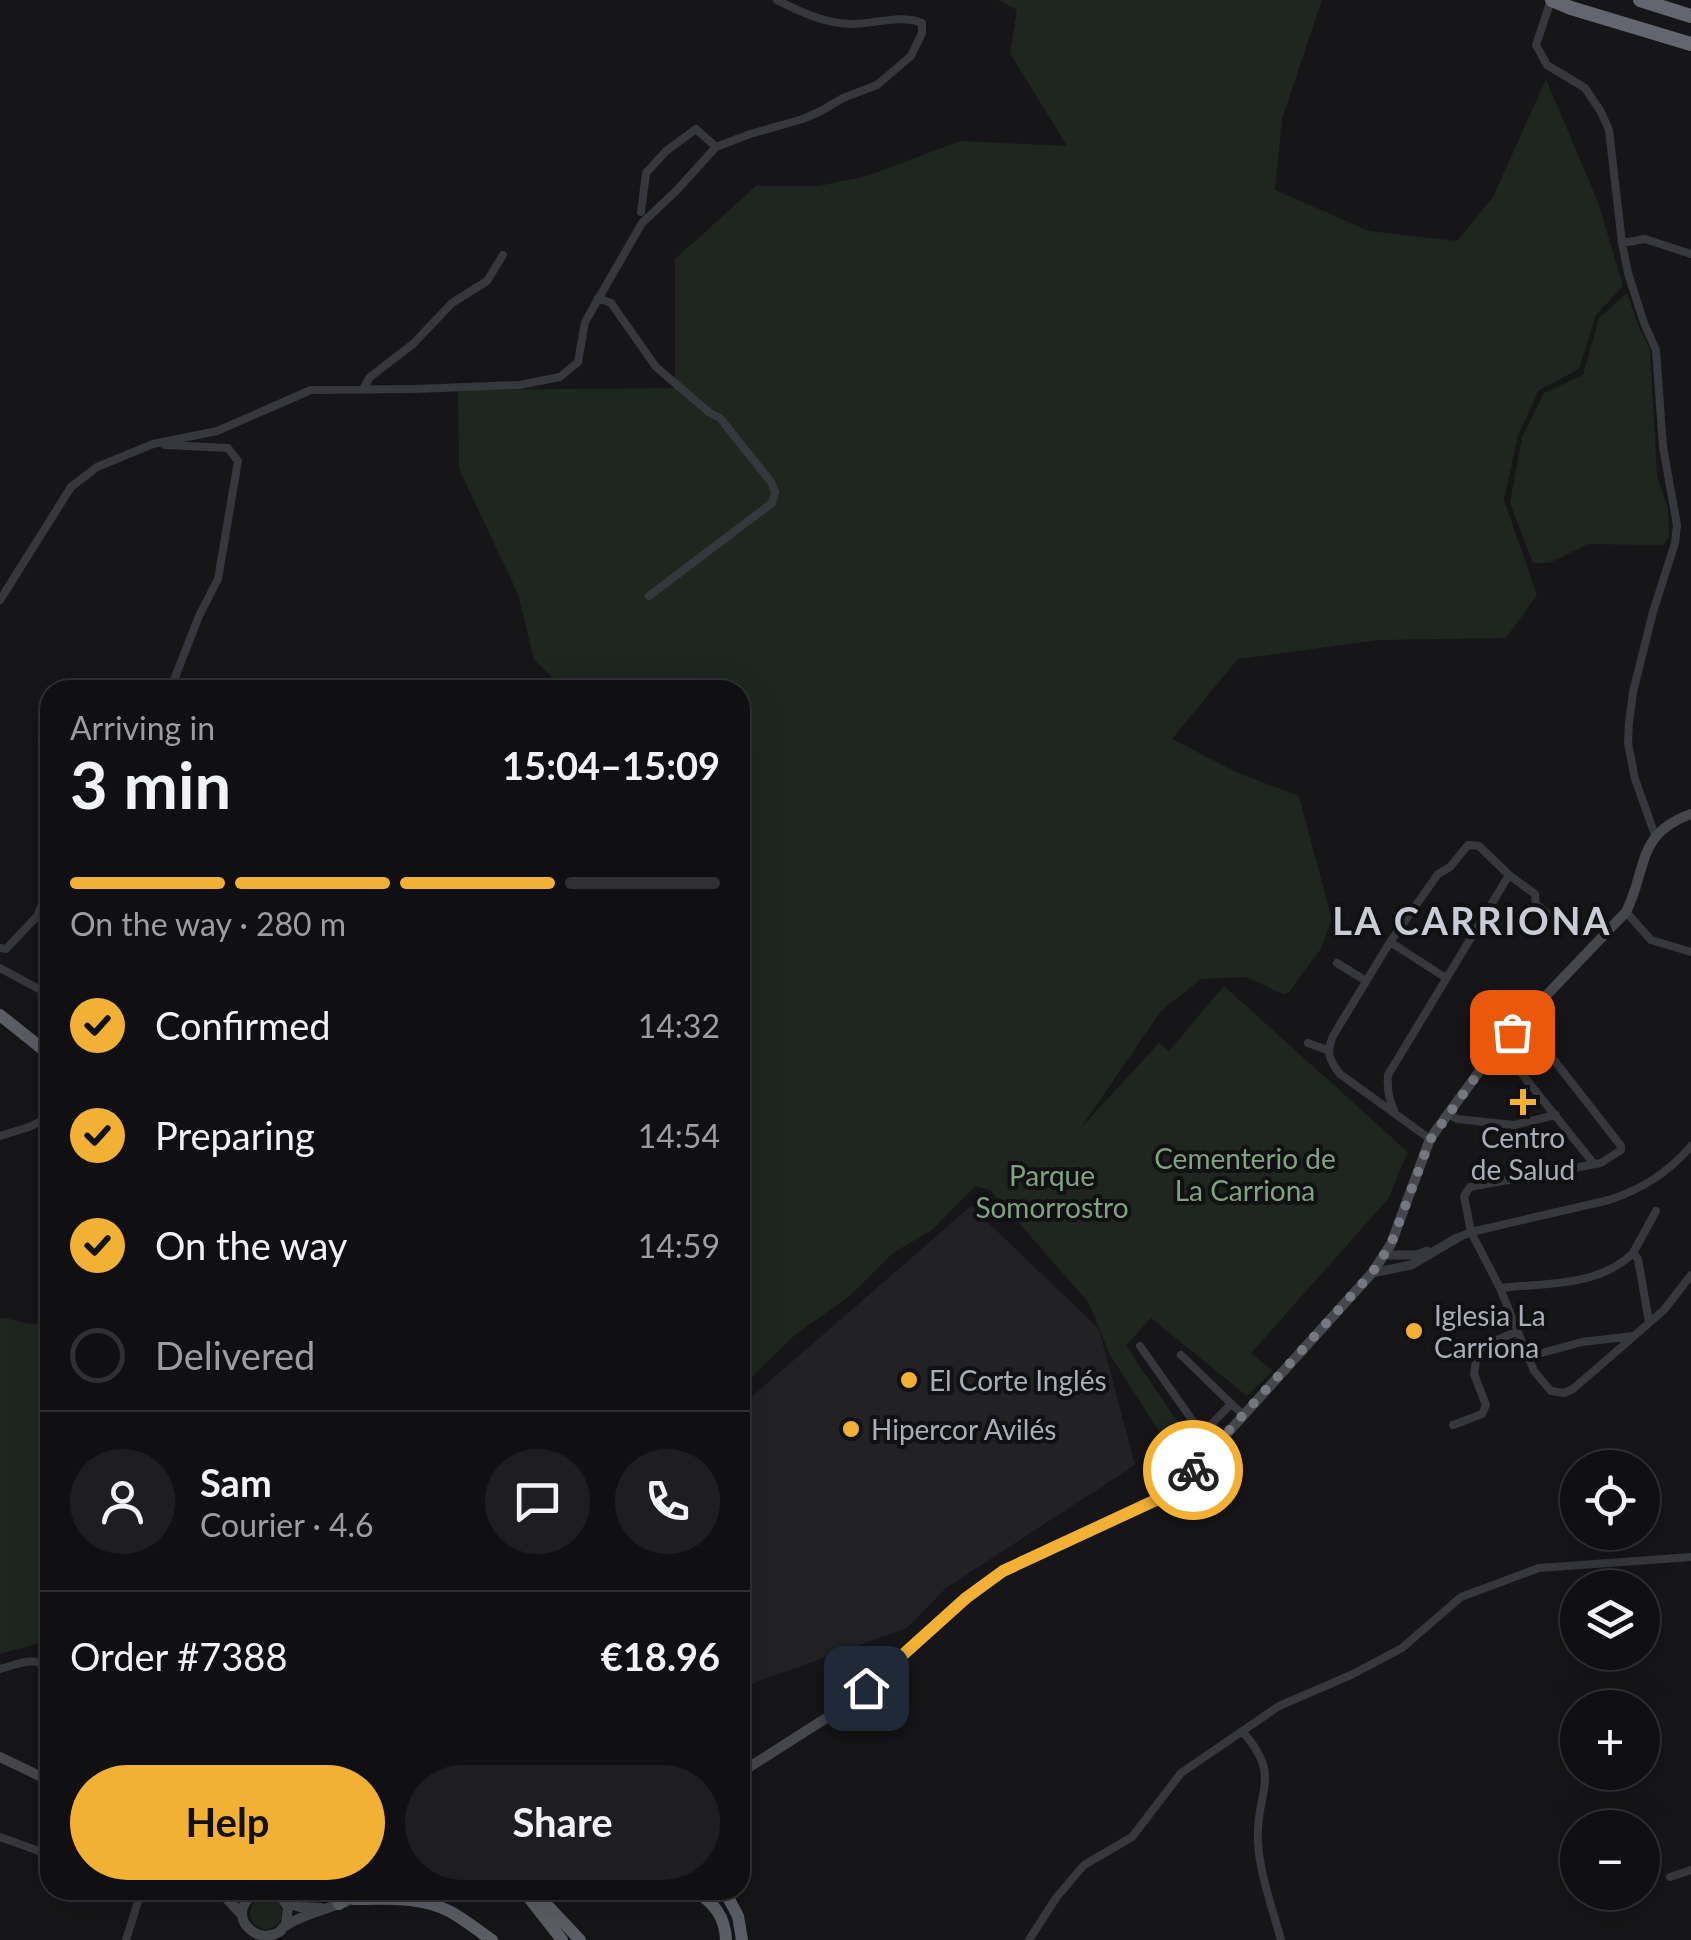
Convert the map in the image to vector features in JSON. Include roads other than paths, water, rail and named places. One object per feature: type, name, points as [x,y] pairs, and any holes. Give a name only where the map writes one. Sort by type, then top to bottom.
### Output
[{"type":"highway","points":[[1551,0],[1691,44]]},
{"type":"highway","points":[[1640,0],[1691,16]]},
{"type":"highway","points":[[0,1015],[40,1047]]},
{"type":"highway","points":[[406,1900],[452,1913],[492,1940]]},
{"type":"highway","points":[[531,1900],[562,1940]]},
{"type":"highway","points":[[542,1900],[580,1940]]},
{"type":"highway","points":[[706,1900],[719,1910],[726,1940]]},
{"type":"highway","points":[[729,1900],[738,1916],[742,1940]]},
{"type":"main road","points":[[750,1767],[853,1700],[966,1598],[1003,1571],[1132,1513],[1173,1488],[1195,1468],[1386,1255],[1430,1140],[1498,1046],[1626,912],[1655,835],[1691,814]]},
{"type":"main road","points":[[0,1757],[40,1777]]},
{"type":"main road","points":[[0,1769],[26,1771]]},
{"type":"main road","points":[[229,1900],[258,1934],[268,1938],[286,1925],[345,1900]]},
{"type":"main road","points":[[245,1921],[248,1900]]},
{"type":"main road","points":[[284,1900],[300,1907],[345,1900]]},
{"type":"main road","points":[[286,1902],[286,1925]]},
{"type":"street","points":[[0,600],[71,487],[97,466],[153,444],[217,432],[310,390],[519,385],[560,377],[578,362],[585,322],[642,223],[716,147],[803,119],[877,85],[911,56],[922,33],[922,23],[912,19],[834,23],[777,0]]},
{"type":"street","points":[[1551,0],[1536,45],[1547,65],[1585,88],[1609,130],[1628,273],[1656,350],[1663,447],[1678,525],[1637,676],[1629,728],[1632,769],[1655,835]]},
{"type":"street","points":[[641,212],[646,173],[666,151],[696,129],[716,147]]},
{"type":"street","points":[[1622,243],[1645,239],[1691,254]]},
{"type":"street","points":[[363,389],[370,377],[413,344],[452,303],[486,280],[503,255]]},
{"type":"street","points":[[598,298],[611,304],[656,367],[720,418],[775,492],[772,503],[649,596]]},
{"type":"street","points":[[153,444],[228,448],[238,461],[218,579],[174,680]]},
{"type":"street","points":[[1430,1140],[1340,1074],[1327,1050],[1333,1036],[1390,942],[1438,874],[1468,845],[1479,846],[1535,894],[1536,904],[1548,914]]},
{"type":"street","points":[[1396,1114],[1389,1101],[1388,1075],[1510,875]]},
{"type":"street","points":[[0,948],[6,948],[40,909]]},
{"type":"street","points":[[1626,912],[1651,940],[1691,952]]},
{"type":"street","points":[[1390,942],[1446,978]]},
{"type":"street","points":[[1337,964],[1366,981]]},
{"type":"street","points":[[0,968],[40,990]]},
{"type":"street","points":[[1509,1058],[1536,1037],[1619,1142],[1621,1150],[1601,1164],[1470,1187],[1464,1196],[1471,1232],[1500,1288],[1534,1372],[1551,1391],[1564,1393],[1573,1389],[1664,1310],[1691,1275]]},
{"type":"street","points":[[1308,1043],[1327,1050]]},
{"type":"street","points":[[1498,1046],[1594,1164]]},
{"type":"street","points":[[1448,1114],[1457,1119],[1514,1126],[1556,1115]]},
{"type":"street","points":[[0,1136],[40,1123]]},
{"type":"street","points":[[1386,1255],[1416,1255],[1471,1232],[1629,1194],[1666,1173],[1691,1146]]},
{"type":"street","points":[[1500,1288],[1596,1277],[1623,1264],[1633,1254],[1656,1211]]},
{"type":"street","points":[[1372,1273],[1410,1265],[1457,1238]]},
{"type":"street","points":[[1633,1254],[1638,1259],[1649,1322]]},
{"type":"street","points":[[1453,1426],[1482,1414],[1486,1405],[1474,1374],[1478,1348],[1516,1332]]},
{"type":"street","points":[[1527,1357],[1582,1342],[1632,1336]]},
{"type":"street","points":[[1140,1346],[1202,1434],[1231,1404]]},
{"type":"street","points":[[1180,1356],[1243,1415]]},
{"type":"street","points":[[1030,1940],[1056,1898],[1084,1865],[1132,1837],[1182,1773],[1278,1706],[1402,1648],[1460,1597],[1539,1568],[1691,1558]]},
{"type":"street","points":[[0,1669],[31,1660],[40,1662]]},
{"type":"street","points":[[1242,1731],[1257,1748],[1265,1771],[1258,1844],[1281,1940]]},
{"type":"street","points":[[0,1837],[40,1851]]},
{"type":"street","points":[[1670,1877],[1691,1870]]},
{"type":"street","points":[[126,1940],[138,1900]]},
{"type":"street","points":[[245,1921],[248,1940]]},
{"type":"place","name":"Centro de Salud","points":[[1523,1102]]},
{"type":"place","name":"Iglesia La Carriona","points":[[1414,1331]]},
{"type":"place","name":"El Corte Inglés","points":[[909,1380]]},
{"type":"place","name":"Hipercor Avilés","points":[[851,1429]]},
{"type":"district","name":"LA CARRIONA","points":[[1472,920]]},
{"type":"park label","name":"Cementerio de La Carriona","points":[[1245,1174]]},
{"type":"park label","name":"Parque Somorrostro","points":[[1052,1191]]}]
